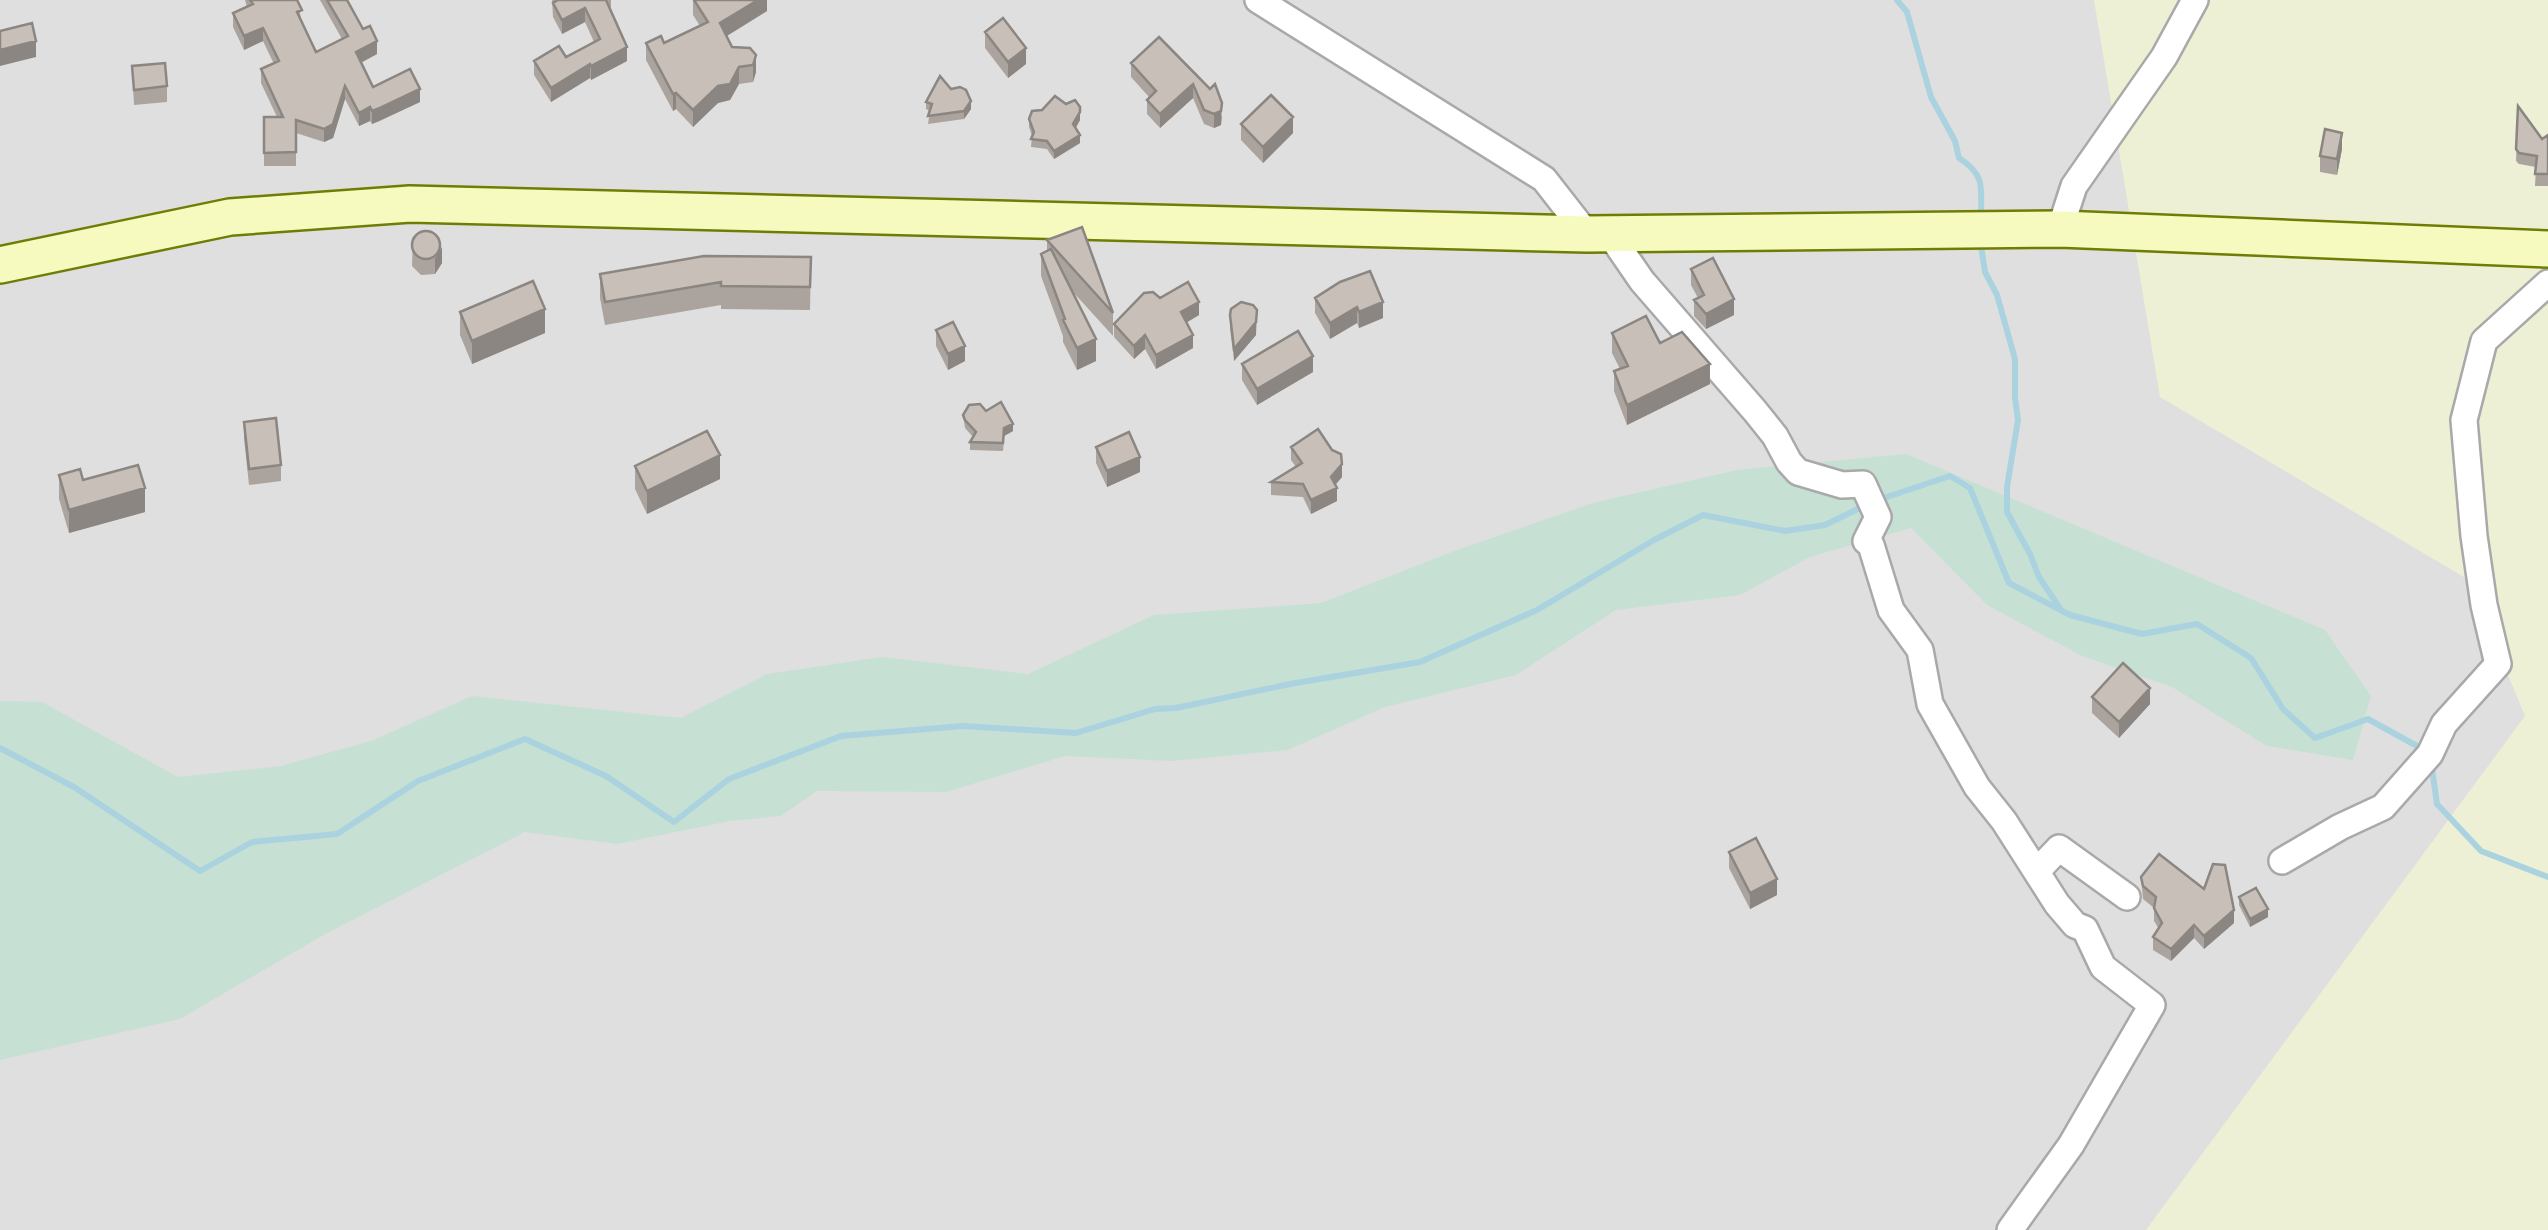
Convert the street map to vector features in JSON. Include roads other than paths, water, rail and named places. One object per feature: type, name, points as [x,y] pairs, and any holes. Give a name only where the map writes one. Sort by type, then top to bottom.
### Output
[{"type":"main road","points":[[0,264],[230,217],[410,204],[1598,234],[2060,229],[2548,249]]},
{"type":"street","points":[[1258,0],[1544,179],[1642,280],[1755,411],[1798,472],[1842,485],[1863,484],[1878,517],[1866,541],[1871,545],[1891,610],[1920,650],[1930,704],[1977,787],[2057,904],[2074,925],[2085,929],[2102,967],[2152,1005],[2071,1145],[2010,1230]]},
{"type":"street","points":[[2060,229],[2074,186],[2164,57],[2195,0]]},
{"type":"street","points":[[2282,861],[2340,827],[2383,808],[2430,754],[2444,724],[2498,664],[2474,536],[2464,420],[2484,341],[2548,283]]},
{"type":"street","points":[[2037,872],[2059,848],[2126,898]]},
{"type":"waterway","points":[[1897,0],[1907,12],[1931,97],[1955,141],[1959,158],[1978,176],[1981,217]]},
{"type":"waterway","points":[[1980,239],[1985,272],[1997,295],[2015,359],[2018,420],[2007,512],[2039,577],[2061,610]]},
{"type":"waterway","points":[[1878,500],[1950,476],[1970,488],[2009,583],[2070,615],[2142,634],[2197,624],[2251,658],[2283,709],[2315,738],[2368,719],[2426,751]]},
{"type":"waterway","points":[[0,748],[74,787],[200,871],[252,842],[337,834],[418,781],[525,739],[606,776],[674,822],[729,779],[841,736],[963,726],[1076,733],[1155,709],[1420,662],[1537,610],[1703,515],[1785,531],[1825,525],[1866,505]]},
{"type":"waterway","points":[[2431,762],[2437,804],[2481,851],[2548,877]]}]
